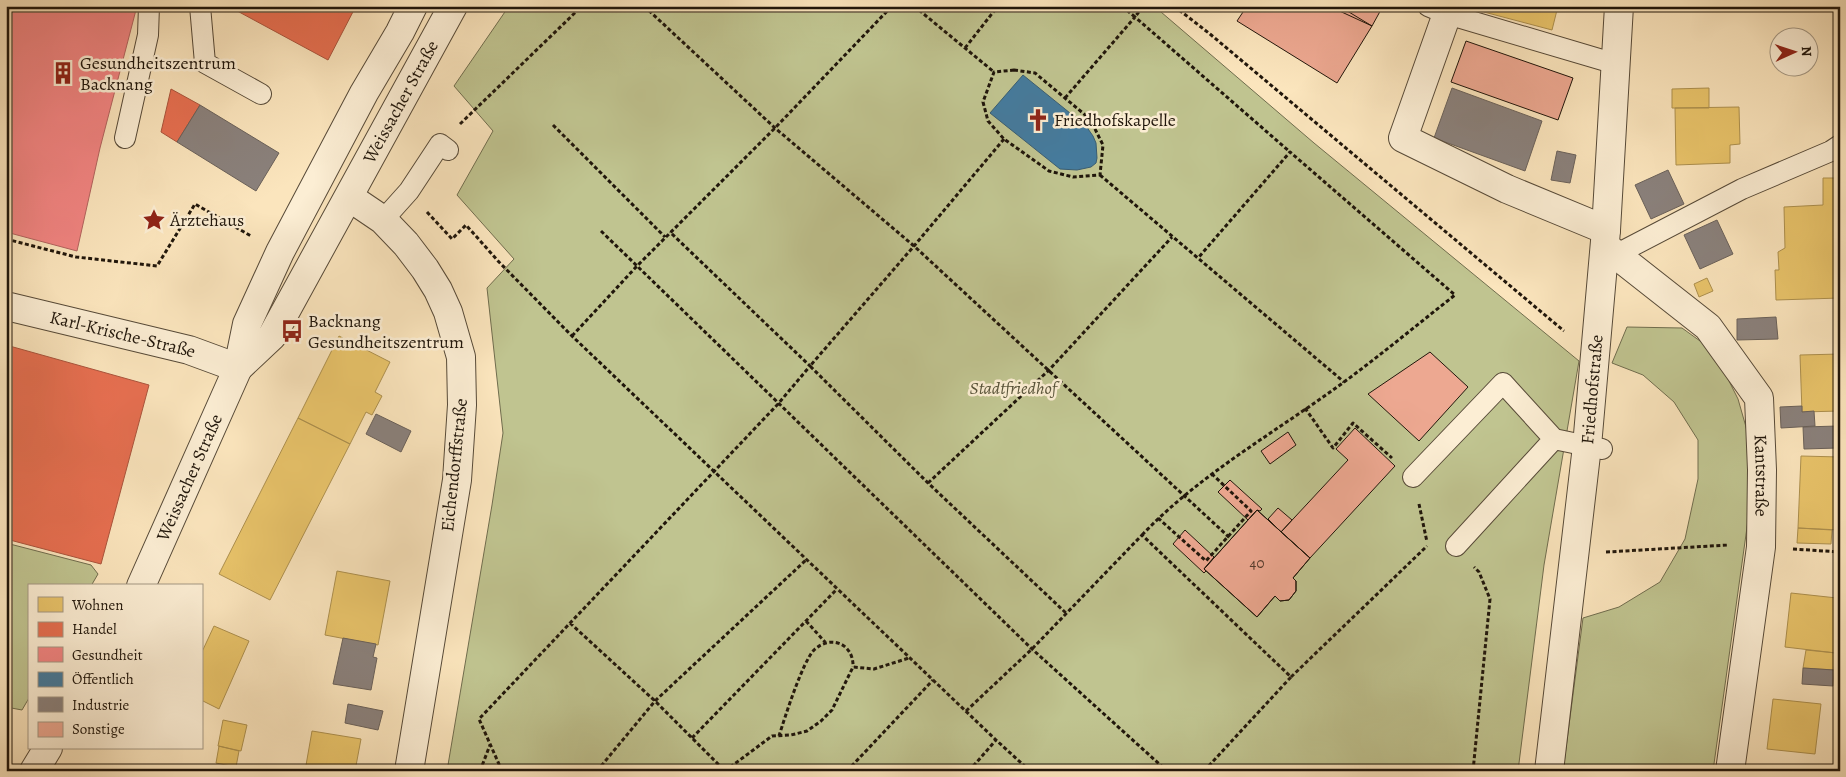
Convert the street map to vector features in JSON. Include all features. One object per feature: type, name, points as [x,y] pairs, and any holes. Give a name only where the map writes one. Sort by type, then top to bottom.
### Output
[{"type":"street","name":"Weissacher Straße","points":[[141,584],[238,368],[247,324],[280,252],[413,6]]},
{"type":"street","name":"Weissacher Straße","points":[[238,368],[272,336],[453,6]]},
{"type":"street","name":"Friedhofstraße","points":[[1549,771],[1575,554],[1595,447],[1595,357],[1609,244],[1619,6]]},
{"type":"street","name":"Kantstraße","points":[[1438,10],[1403,138],[1507,189],[1609,244],[1708,327],[1759,398],[1762,470],[1761,547],[1730,771]]},
{"type":"street","points":[[318,179],[349,197]]},
{"type":"street","name":"Eichendorffstraße","points":[[349,197],[383,220],[406,244],[438,290],[448,312],[461,357],[462,404],[457,480],[409,771]]},
{"type":"street","name":"Karl-Krische-Straße","points":[[6,306],[189,350],[238,368]]},
{"type":"street","points":[[34,771],[47,750]]},
{"type":"lane","points":[[125,138],[148,36],[149,6]]},
{"type":"lane","points":[[200,6],[205,63],[261,94]]},
{"type":"lane","points":[[1438,10],[1616,64]]},
{"type":"lane","points":[[1609,244],[1831,151],[1840,145]]},
{"type":"lane","points":[[383,220],[444,147]]},
{"type":"lane","points":[[1413,478],[1503,383],[1554,439],[1595,447]]},
{"type":"lane","points":[[1456,546],[1554,439]]},
{"type":"path","points":[[444,147],[582,6]]},
{"type":"path","points":[[644,6],[775,128],[914,246],[1230,538]]},
{"type":"path","points":[[572,336],[636,266],[775,128],[892,6]]},
{"type":"path","points":[[914,6],[994,72],[1014,70],[1035,73],[1090,119],[1103,145],[1100,175]]},
{"type":"path","points":[[965,48],[998,6]]},
{"type":"path","points":[[966,711],[1032,650],[1158,518],[1212,474],[1344,382],[1455,295],[1122,6]]},
{"type":"path","points":[[1065,98],[1144,6]]},
{"type":"path","points":[[1174,6],[1210,34],[1595,357]]},
{"type":"path","points":[[994,72],[984,102],[988,121],[1004,139],[1049,171],[1074,177],[1100,175],[1344,382]]},
{"type":"path","points":[[553,125],[665,237]]},
{"type":"path","points":[[502,771],[479,719],[712,471],[778,404],[1004,139]]},
{"type":"path","points":[[1198,258],[1290,152]]},
{"type":"path","points":[[409,191],[452,239],[466,225],[499,262],[572,336],[1030,771]]},
{"type":"path","points":[[6,239],[76,257],[157,266],[195,204],[253,237]]},
{"type":"path","points":[[601,232],[1032,650],[1167,771]]},
{"type":"path","points":[[670,232],[810,366],[928,483],[1067,614]]},
{"type":"path","points":[[928,483],[1049,370],[1172,237]]},
{"type":"path","points":[[1305,408],[1333,448],[1354,424],[1358,427]]},
{"type":"path","points":[[1158,518],[1206,561],[1230,538],[1251,511],[1212,474]]},
{"type":"path","points":[[1142,536],[1291,677]]},
{"type":"path","points":[[1575,554],[1738,545]]},
{"type":"path","points":[[1204,771],[1291,677],[1428,546],[1456,546],[1479,572],[1490,599],[1472,771]]},
{"type":"path","points":[[596,771],[654,701],[806,560]]},
{"type":"path","points":[[692,738],[837,589]]},
{"type":"path","points":[[806,621],[825,642]]},
{"type":"path","points":[[570,622],[725,771],[772,736],[779,736],[791,735],[807,730],[821,721],[832,710],[853,667],[854,658],[838,642],[825,642],[813,652],[799,679],[779,736]]},
{"type":"path","points":[[853,667],[874,669],[910,658]]},
{"type":"path","points":[[847,771],[933,680]]},
{"type":"path","points":[[969,771],[996,740]]},
{"type":"path","points":[[480,771],[490,744]]},
{"type":"green space","name":"Stadtfriedhof","points":[[509,6],[1154,6],[1314,143],[1579,361],[1544,565],[1518,771],[447,771],[503,433],[487,288],[514,259],[457,195],[493,131],[454,86]]},
{"type":"green space","points":[[1627,327],[1682,328],[1714,351],[1738,399],[1748,434],[1749,513],[1713,771],[1563,771],[1583,618],[1619,607],[1660,582],[1685,539],[1698,479],[1698,440],[1674,402],[1643,375],[1612,363]]},
{"type":"green space","points":[[6,543],[91,565],[98,574],[92,584],[28,584],[28,700],[22,710],[6,707]]},
{"type":"building: Wohnen","points":[[1486,6],[1558,6],[1552,30],[1484,12]]},
{"type":"building: Wohnen","points":[[1709,88],[1709,108],[1672,108],[1672,89]]},
{"type":"building: Wohnen","points":[[1739,107],[1740,144],[1730,145],[1730,163],[1676,165],[1675,108]]},
{"type":"building: Wohnen","points":[[1823,178],[1840,178],[1840,298],[1776,300],[1775,270],[1779,270],[1778,252],[1785,248],[1784,207],[1823,205]]},
{"type":"building: Wohnen","points":[[1707,278],[1713,291],[1699,297],[1694,284]]},
{"type":"building: Wohnen","points":[[339,336],[390,362],[375,392],[382,396],[372,415],[366,412],[350,444],[298,418]]},
{"type":"building: Wohnen","points":[[1840,354],[1840,411],[1802,412],[1800,355]]},
{"type":"building: Wohnen","points":[[298,418],[350,444],[270,600],[219,574]]},
{"type":"building: Wohnen","points":[[1801,456],[1840,457],[1840,530],[1798,528]]},
{"type":"building: Wohnen","points":[[1798,528],[1832,530],[1831,544],[1797,543]]},
{"type":"building: Wohnen","points":[[337,571],[390,581],[378,645],[325,635]]},
{"type":"building: Wohnen","points":[[1791,593],[1837,598],[1835,625],[1838,626],[1836,653],[1785,647]]},
{"type":"building: Wohnen","points":[[214,626],[249,641],[219,709],[202,700],[202,652]]},
{"type":"building: Wohnen","points":[[1806,650],[1836,653],[1834,670],[1803,668]]},
{"type":"building: Wohnen","points":[[1773,699],[1821,704],[1815,754],[1767,749]]},
{"type":"building: Wohnen","points":[[223,720],[247,725],[241,751],[218,746]]},
{"type":"building: Wohnen","points":[[312,731],[361,739],[355,771],[305,771]]},
{"type":"building: Wohnen","points":[[219,746],[239,751],[236,767],[216,763]]},
{"type":"building: Handel","points":[[228,6],[356,6],[328,60]]},
{"type":"building: Handel","points":[[171,89],[200,105],[177,142],[161,132]]},
{"type":"building: Handel","points":[[6,345],[149,385],[101,564],[6,539]]},
{"type":"building: Gesundheit","name":"Gesundheitszentrum Backnang","points":[[6,6],[137,6],[100,148],[77,251],[6,232]]},
{"type":"building: Öffentlich","name":"Friedhofskapelle","points":[[1023,75],[1086,126],[1096,143],[1096,163],[1091,167],[1077,170],[1060,169],[990,113]]},
{"type":"building: Industrie","points":[[1452,88],[1542,121],[1525,171],[1434,138]]},
{"type":"building: Industrie","points":[[200,105],[279,153],[256,191],[177,142]]},
{"type":"building: Industrie","points":[[1557,151],[1576,155],[1570,183],[1551,180]]},
{"type":"building: Industrie","points":[[1668,170],[1684,204],[1651,219],[1635,185]]},
{"type":"building: Industrie","points":[[1717,220],[1733,254],[1700,269],[1684,235]]},
{"type":"building: Industrie","points":[[1776,317],[1778,339],[1737,340],[1737,319]]},
{"type":"building: Industrie","points":[[1802,406],[1802,412],[1814,411],[1815,426],[1781,428],[1780,407]]},
{"type":"building: Industrie","points":[[376,414],[411,431],[401,452],[366,434]]},
{"type":"building: Industrie","points":[[1838,426],[1838,448],[1804,449],[1803,427]]},
{"type":"building: Industrie","points":[[343,638],[376,644],[373,657],[377,658],[371,690],[333,684]]},
{"type":"building: Industrie","points":[[1803,668],[1834,670],[1833,686],[1802,684]]},
{"type":"building: Industrie","points":[[348,704],[383,711],[378,730],[345,723]]},
{"type":"building: Sonstige","points":[[1247,6],[1339,6],[1372,26],[1337,83],[1237,21]]},
{"type":"building: Sonstige","points":[[1334,6],[1383,6],[1372,26],[1333,8]]},
{"type":"building: Sonstige","points":[[1466,41],[1573,78],[1558,120],[1451,82]]},
{"type":"building: Sonstige","points":[[1430,352],[1468,387],[1419,441],[1368,394]]},
{"type":"building: Sonstige","points":[[1355,428],[1395,466],[1310,558],[1281,532],[1348,460],[1336,449]]},
{"type":"building: Sonstige","points":[[1288,432],[1296,445],[1270,464],[1261,451]]},
{"type":"building: Sonstige","points":[[1230,480],[1262,509],[1260,511],[1257,510],[1248,520],[1218,492]]},
{"type":"building: Sonstige","points":[[1278,508],[1292,520],[1281,532],[1268,519]]},
{"type":"building: Sonstige","points":[[1257,510],[1310,558],[1293,578],[1296,581],[1296,591],[1289,600],[1280,601],[1275,596],[1257,617],[1204,569]]},
{"type":"building: Sonstige","points":[[1257,510],[1310,558],[1293,578],[1296,581],[1296,591],[1289,600],[1280,601],[1275,596],[1257,617],[1204,569]]},
{"type":"building: Sonstige","points":[[1185,530],[1214,557],[1204,569],[1206,571],[1204,573],[1173,544]]},
{"type":"place","name":"Gesundheitszentrum Backnang","points":[[63,73]]},
{"type":"place","name":"Friedhofskapelle","points":[[1038,120]]},
{"type":"place","name":"Ärztehaus","points":[[154,220]]},
{"type":"place","name":"Backnang Gesundheitszentrum","points":[[292,331]]}]
